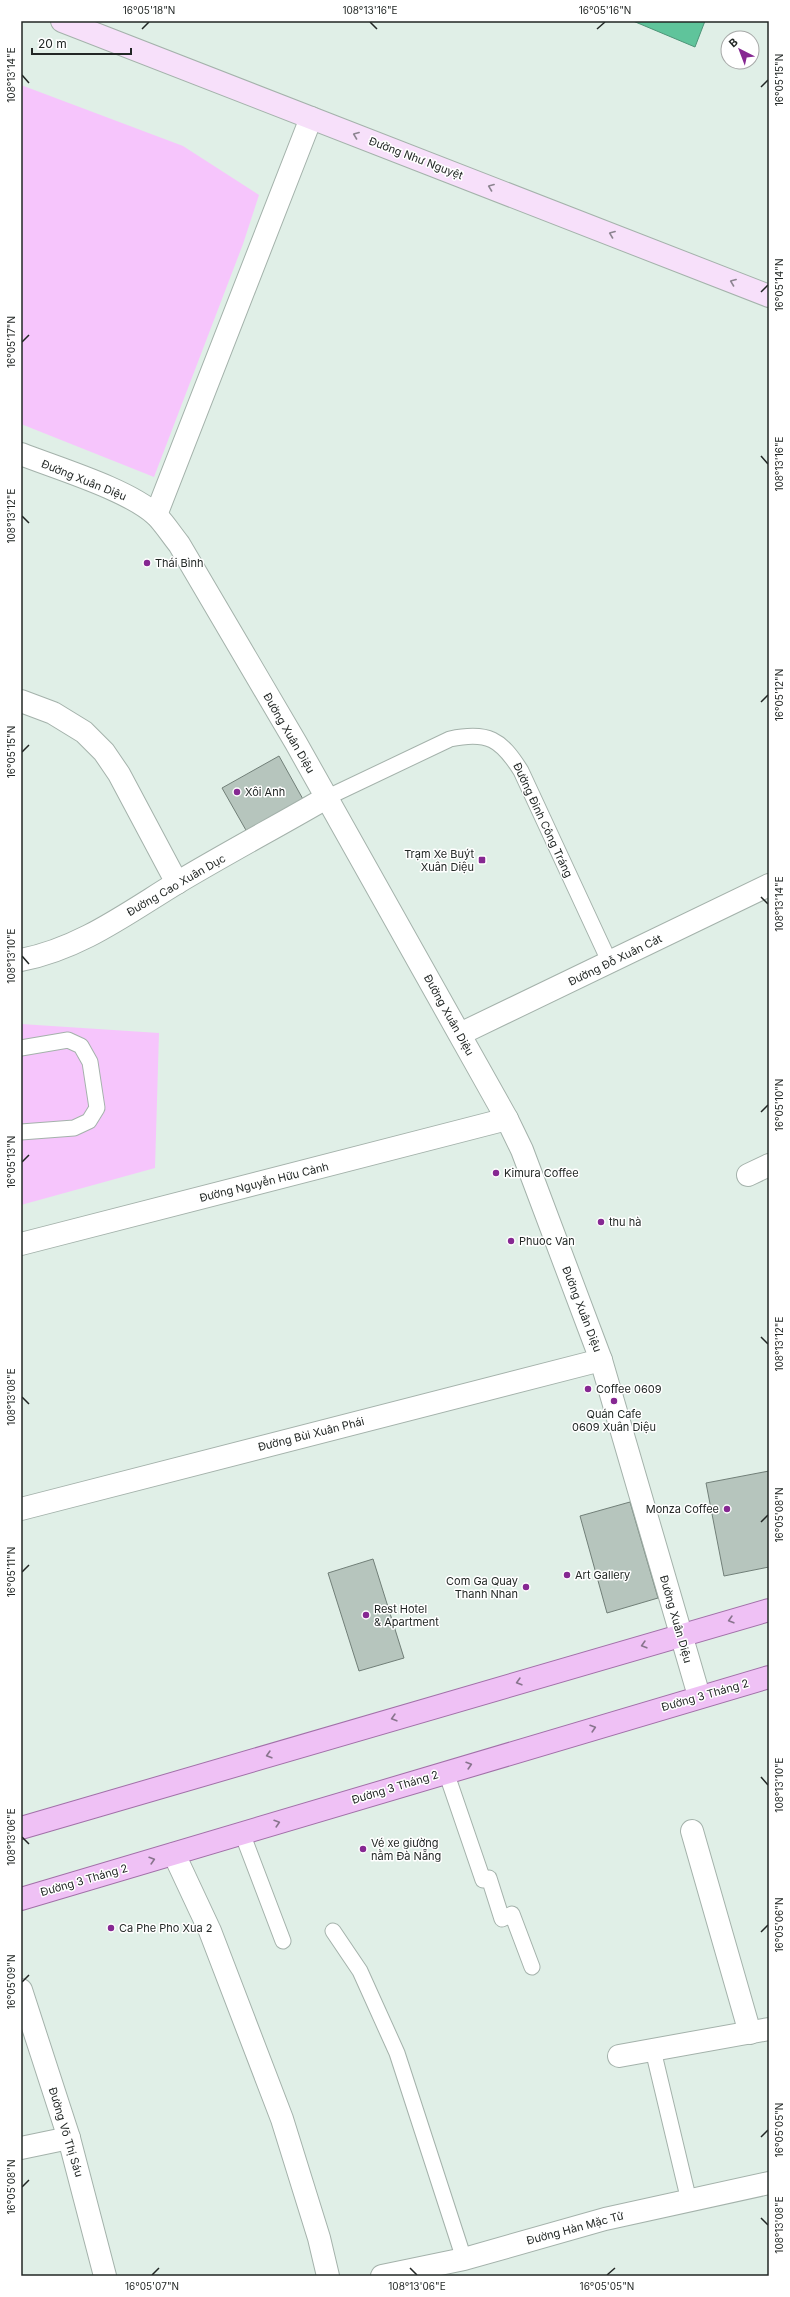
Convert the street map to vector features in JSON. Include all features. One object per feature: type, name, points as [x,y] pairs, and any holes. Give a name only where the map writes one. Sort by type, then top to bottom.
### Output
[{"type":"main road","points":[[21,1828],[769,1610]]},
{"type":"main road","name":"Đường 3 Tháng 2","points":[[21,1899],[769,1676]]},
{"type":"street","name":"Đường Như Nguyệt","points":[[62,21],[769,296]]},
{"type":"street","points":[[156,515],[311,118]]},
{"type":"street","name":"Đường Xuân Diệu","points":[[21,454],[119,492],[139,503],[156,515],[183,551],[296,742],[507,1119],[522,1150],[601,1360],[699,1696]]},
{"type":"street","points":[[21,701],[53,713],[84,732],[104,752],[119,774],[177,883]]},
{"type":"street","name":"Đường Cao Xuân Dục","points":[[21,960],[62,949],[94,934],[177,883],[326,798]]},
{"type":"street","name":"Đường Đỗ Xuân Cát","points":[[460,1034],[769,885]]},
{"type":"street","name":"Đường Nguyễn Hữu Cảnh","points":[[21,1244],[507,1119]]},
{"type":"street","points":[[748,1175],[769,1165]]},
{"type":"street","name":"Đường Bùi Xuân Phái","points":[[21,1509],[601,1360]]},
{"type":"street","points":[[619,2056],[759,2031],[692,1831]]},
{"type":"street","points":[[174,1854],[210,1931],[282,2119],[319,2238],[328,2276]]},
{"type":"street","name":"Đường Võ Thị Sáu","points":[[21,1990],[69,2138],[105,2276]]},
{"type":"street","points":[[21,2148],[69,2138]]},
{"type":"street","name":"Đường Hàn Mặc Tử","points":[[382,2276],[464,2259],[605,2219],[769,2183]]},
{"type":"lane","name":"Đường Đinh Công Tráng","points":[[326,798],[450,740],[468,735],[485,736],[500,743],[512,756],[521,771],[610,963]]},
{"type":"lane","points":[[21,1048],[68,1040],[81,1046],[90,1062],[96,1108],[89,1122],[74,1128],[21,1132]]},
{"type":"lane","points":[[446,1772],[483,1880],[489,1878],[502,1919],[512,1914],[532,1967]]},
{"type":"lane","points":[[242,1833],[283,1941]]},
{"type":"lane","points":[[333,1932],[360,1971],[397,2053],[464,2259]]},
{"type":"lane","points":[[653,2050],[689,2201]]},
{"type":"shaded area","points":[[633,21],[705,21],[695,47]]},
{"type":"shaded area","points":[[21,85],[183,146],[259,195],[243,244],[154,477],[21,424]]},
{"type":"shaded area","points":[[21,1024],[159,1033],[155,1168],[21,1205]]},
{"type":"building","points":[[279,756],[304,801],[247,832],[222,788]]},
{"type":"building","points":[[769,1471],[769,1567],[724,1576],[706,1483]]},
{"type":"building","points":[[630,1502],[658,1598],[607,1613],[580,1516]]},
{"type":"building","name":"Rest Hotel & Apartment","points":[[373,1559],[404,1658],[359,1671],[328,1573]]},
{"type":"place","name":"Thái Bình","points":[[147,563]]},
{"type":"place","name":"Xôi Anh","points":[[237,792]]},
{"type":"place","name":"Trạm Xe Buýt Xuân Diệu","points":[[482,860]]},
{"type":"place","name":"Kimura Coffee","points":[[496,1173]]},
{"type":"place","name":"thu hà","points":[[601,1222]]},
{"type":"place","name":"Phuoc Van","points":[[511,1241]]},
{"type":"place","name":"Coffee 0609","points":[[588,1389]]},
{"type":"place","name":"Quán Cafe 0609 Xuân Diệu","points":[[614,1401]]},
{"type":"place","name":"Monza Coffee","points":[[727,1509]]},
{"type":"place","name":"Art Gallery","points":[[567,1575]]},
{"type":"place","name":"Com Ga Quay Thanh Nhan","points":[[526,1587]]},
{"type":"place","name":"Rest Hotel & Apartment","points":[[366,1615]]},
{"type":"place","name":"Vé xe giường nằm Đà Nẵng","points":[[363,1849]]},
{"type":"place","name":"Ca Phe Pho Xua 2","points":[[111,1928]]}]
